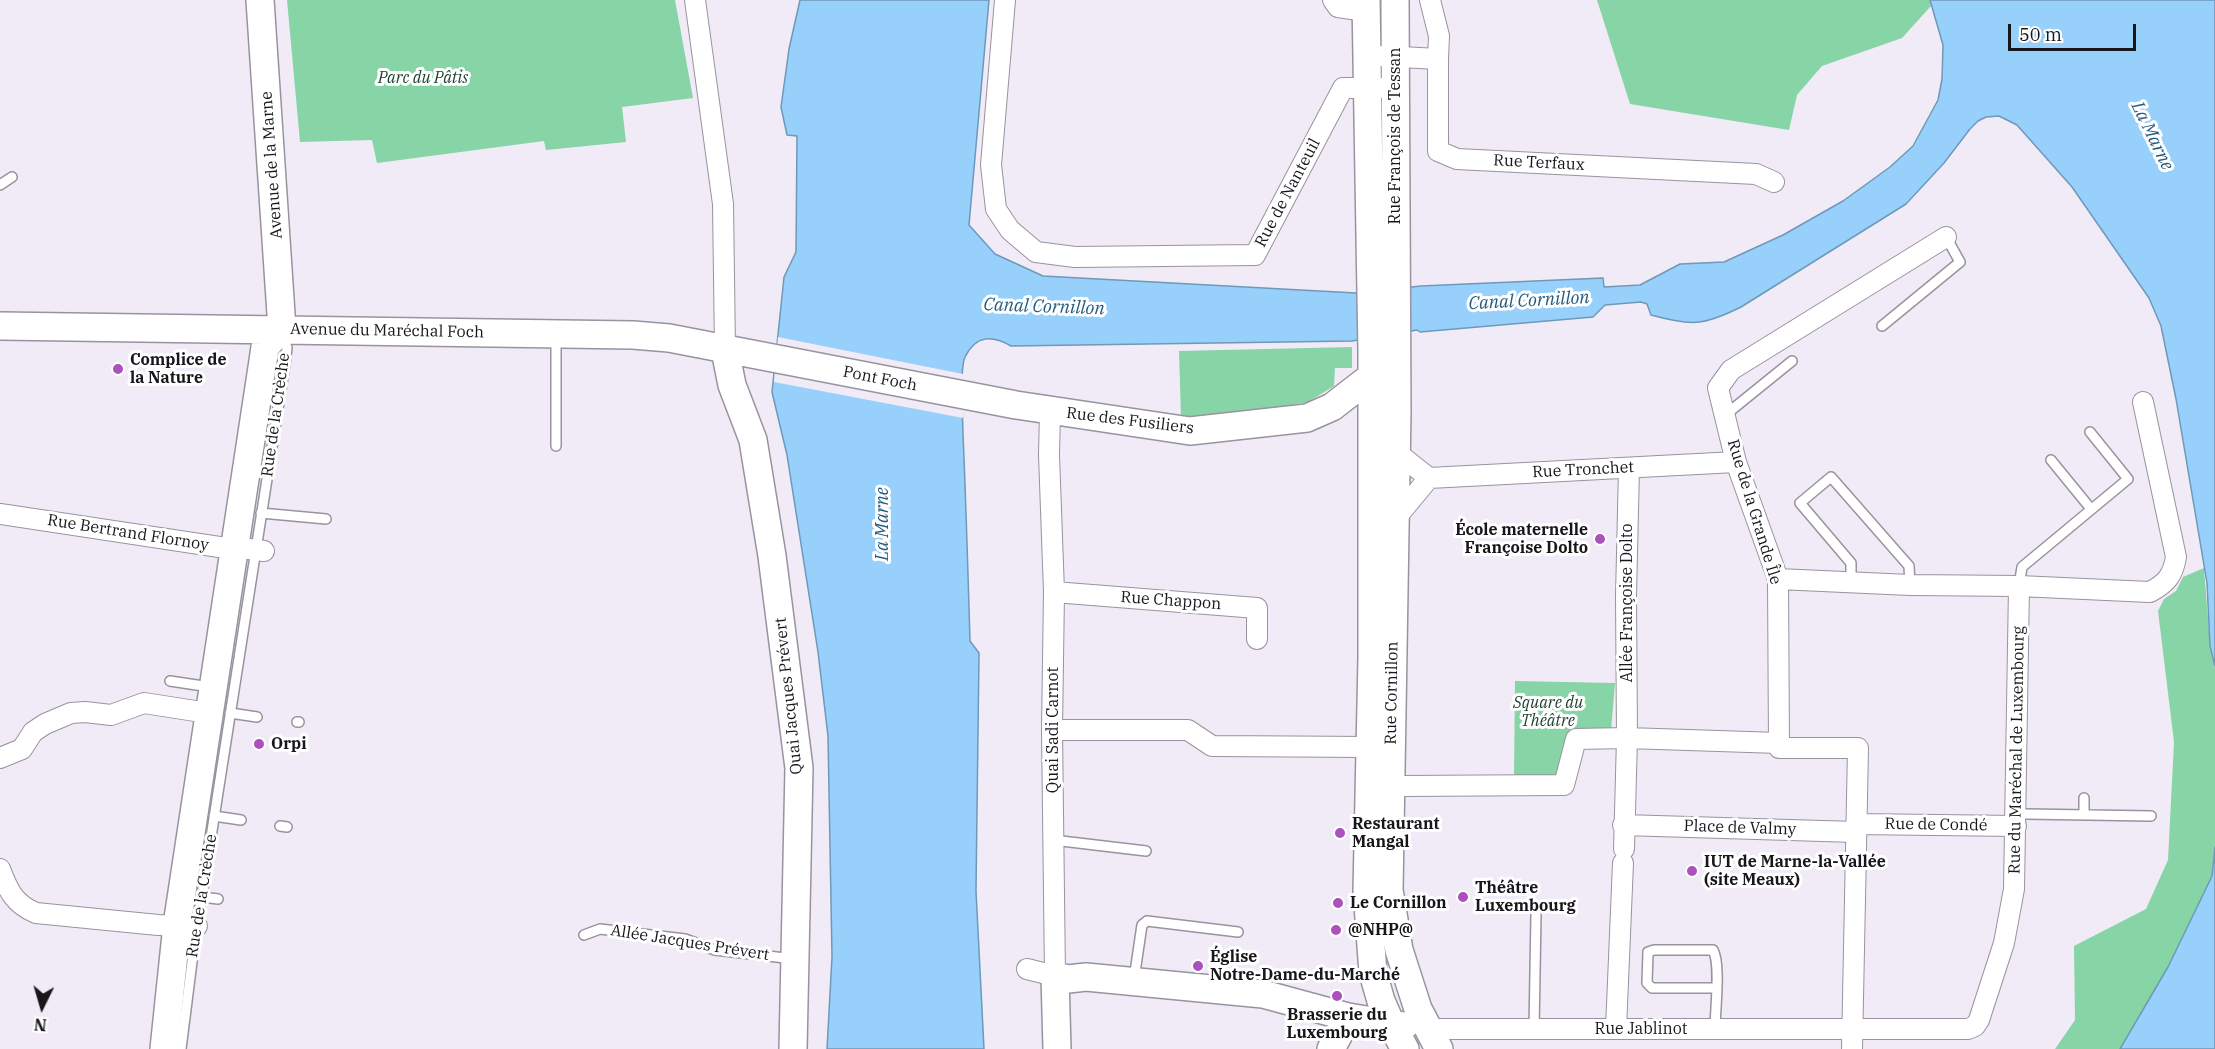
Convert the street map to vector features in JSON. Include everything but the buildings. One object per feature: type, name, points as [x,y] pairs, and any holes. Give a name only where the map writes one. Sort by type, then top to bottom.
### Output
[{"type":"main road","name":"Avenue de la Marne","points":[[260,0],[282,329]]},
{"type":"main road","name":"Rue François de Tessan","points":[[1380,360],[1396,273],[1395,0]]},
{"type":"main road","name":"Rue François de Tessan","points":[[1366,5],[1370,268],[1380,360]]},
{"type":"main road","name":"Avenue du Maréchal Foch","points":[[0,326],[615,333],[669,338],[771,358]]},
{"type":"main road","name":"Rue de la Crèche","points":[[164,1049],[187,926],[217,704],[251,549],[265,347],[282,329]]},
{"type":"main road","name":"Quai Jacques Prévert","points":[[725,350],[732,385],[753,440],[772,556],[799,768],[793,1049]]},
{"type":"main road","name":"Pont Foch","points":[[771,358],[990,400]]},
{"type":"main road","name":"Rue des Fusiliers","points":[[1307,418],[1332,407],[1346,396],[1380,360]]},
{"type":"main road","name":"Rue Cornillon","points":[[1380,360],[1371,429],[1367,891],[1373,973],[1391,1024],[1405,1049]]},
{"type":"main road","name":"Rue Cornillon","points":[[1380,360],[1395,452],[1389,890],[1399,950],[1418,1009],[1434,1039]]},
{"type":"main road","name":"Rue des Fusiliers","points":[[990,400],[1190,431],[1307,418],[1350,416],[1371,429]]},
{"type":"main road","points":[[1055,976],[1134,981],[1263,994],[1348,1017],[1391,1024],[1434,1039]]},
{"type":"main road","name":"Quai Sadi Carnot","points":[[1055,976],[1057,1049]]},
{"type":"main road","points":[[1331,1049],[1348,1017]]},
{"type":"street","points":[[695,0],[723,204],[725,350]]},
{"type":"street","name":"Rue de Nanteuil","points":[[1005,0],[990,165],[996,209],[1010,230],[1036,252],[1075,257],[1255,255],[1343,88],[1366,88]]},
{"type":"street","points":[[1333,0],[1338,7],[1366,5]]},
{"type":"street","points":[[1366,55],[1438,60],[1439,36],[1430,0]]},
{"type":"street","name":"Rue Terfaux","points":[[1438,60],[1438,151],[1457,159],[1756,174],[1774,182]]},
{"type":"street","points":[[1366,88],[1395,87]]},
{"type":"street","name":"Rue de la Grande Île","points":[[1779,743],[1778,579],[1736,462],[1718,388],[1731,369],[1946,237]]},
{"type":"street","points":[[1778,579],[2150,592],[2165,584],[2174,570],[2176,557],[2142,402]]},
{"type":"street","name":"Quai Sadi Carnot","points":[[1050,411],[1049,456],[1054,592],[1052,730],[1055,976]]},
{"type":"street","points":[[1371,429],[1381,447],[1395,519]]},
{"type":"street","points":[[1395,452],[1429,478],[1395,519]]},
{"type":"street","name":"Rue Tronchet","points":[[1429,478],[1736,462]]},
{"type":"street","name":"Allée Françoise Dolto","points":[[1616,1029],[1627,738],[1626,596],[1629,468]]},
{"type":"street","name":"Rue Bertrand Flornoy","points":[[0,514],[226,548],[251,549]]},
{"type":"street","name":"Rue du Maréchal de Luxembourg","points":[[1852,1039],[1968,1029],[1979,1020],[1996,971],[2010,916],[2025,816],[2019,586]]},
{"type":"street","name":"Rue Chappon","points":[[1054,592],[1257,608],[1257,639]]},
{"type":"street","points":[[0,758],[22,749],[33,732],[45,724],[71,713],[111,715],[144,703],[217,704]]},
{"type":"street","points":[[1052,730],[1188,730],[1212,746],[1370,747]]},
{"type":"street","points":[[1391,783],[1402,786],[1564,785],[1576,739],[1627,738],[1779,743],[1779,748],[1858,748],[1852,1039]]},
{"type":"street","name":"Rue de Condé","points":[[1856,828],[2025,816]]},
{"type":"street","name":"Place de Valmy","points":[[1623,825],[1856,828]]},
{"type":"street","points":[[0,869],[8,891],[24,908],[36,913],[109,925],[187,926]]},
{"type":"street","points":[[1026,969],[1055,976]]},
{"type":"street","name":"Rue Jablinot","points":[[1434,1039],[1534,1029],[1616,1029],[1668,1033],[1715,1029],[1852,1039]]},
{"type":"lane","points":[[0,185],[12,177]]},
{"type":"lane","points":[[1882,326],[1960,262],[1946,237]]},
{"type":"lane","name":"Rue de la Crèche","points":[[251,549],[261,513],[286,348],[282,329]]},
{"type":"lane","points":[[556,333],[556,446]]},
{"type":"lane","points":[[1724,416],[1792,361]]},
{"type":"lane","points":[[2019,586],[2022,567],[2128,479],[2090,432]]},
{"type":"lane","points":[[2051,460],[2091,509]]},
{"type":"lane","points":[[1851,582],[1851,562],[1800,503],[1831,477],[1909,566],[1910,585]]},
{"type":"lane","points":[[261,513],[326,519]]},
{"type":"lane","points":[[170,681],[217,704],[257,717]]},
{"type":"lane","name":"Rue de la Crèche","points":[[181,1049],[187,926],[202,897],[214,816],[217,704]]},
{"type":"lane","points":[[2084,798],[2084,815]]},
{"type":"lane","points":[[214,816],[241,820]]},
{"type":"lane","points":[[2025,816],[2151,816]]},
{"type":"lane","points":[[1053,840],[1146,851]]},
{"type":"lane","points":[[202,897],[219,899]]},
{"type":"lane","points":[[1534,1029],[1536,915]]},
{"type":"lane","points":[[1134,981],[1142,925],[1147,921],[1238,932]]},
{"type":"lane","name":"Allée Jacques Prévert","points":[[584,934],[600,928],[685,939],[715,950],[796,959]]},
{"type":"lane","points":[[1715,1029],[1716,988],[1716,956],[1713,950],[1654,950],[1648,952],[1647,983],[1652,988],[1716,988]]},
{"type":"green space","name":"Parc du Pâtis","points":[[287,0],[675,0],[693,98],[622,107],[626,142],[546,150],[544,141],[377,163],[372,140],[300,142]]},
{"type":"green space","points":[[1597,0],[1930,0],[1931,6],[1902,38],[1822,66],[1797,95],[1789,130],[1630,104]]},
{"type":"green space","points":[[1352,347],[1352,368],[1335,368],[1334,386],[1308,402],[1265,410],[1181,417],[1179,351]]},
{"type":"green space","points":[[2204,568],[2210,646],[2215,668],[2215,847],[2212,876],[2168,967],[2120,1049],[2055,1049],[2075,1020],[2074,946],[2146,909],[2168,860],[2174,742],[2158,611],[2164,599],[2176,591],[2183,577]]},
{"type":"green space","name":"Square du Théâtre","points":[[1515,681],[1615,683],[1611,731],[1573,731],[1560,777],[1514,777]]},
{"type":"water","points":[[800,0],[989,0],[969,225],[995,254],[1043,276],[1356,293],[1421,286],[1603,278],[1604,287],[1640,285],[1680,264],[1724,262],[1783,235],[1843,201],[1890,167],[1913,146],[1938,100],[1942,79],[1943,45],[1930,0],[2215,0],[2215,666],[2210,646],[2207,583],[2176,399],[2161,326],[2149,298],[2072,187],[2017,125],[1999,116],[1986,117],[1978,121],[1944,163],[1906,204],[1741,307],[1706,321],[1677,321],[1651,315],[1647,304],[1641,302],[1605,305],[1593,317],[1420,332],[1417,330],[1352,341],[1011,346],[997,340],[985,339],[974,344],[965,357],[962,383],[970,641],[979,653],[976,891],[984,1049],[827,1049],[832,957],[828,736],[818,652],[787,455],[772,392],[784,277],[796,252],[797,136],[787,135],[781,107],[789,49]]},
{"type":"water","points":[[2215,847],[2215,1049],[2120,1049],[2168,967],[2212,876]]},
{"type":"pier","points":[[778,337],[963,374],[963,418],[774,382]]},
{"type":"place","name":"Complice de la Nature","points":[[118,369]]},
{"type":"place","name":"École maternelle Françoise Dolto","points":[[1600,539]]},
{"type":"place","name":"Orpi","points":[[259,744]]},
{"type":"place","name":"Restaurant Mangal","points":[[1340,833]]},
{"type":"place","name":"IUT de Marne-la-Vallée (site Meaux)","points":[[1692,871]]},
{"type":"place","name":"Théâtre Luxembourg","points":[[1463,897]]},
{"type":"place","name":"Le Cornillon","points":[[1338,903]]},
{"type":"place","name":"@NHP@","points":[[1336,930]]},
{"type":"place","name":"Église Notre-Dame-du-Marché","points":[[1198,966]]},
{"type":"place","name":"Brasserie du Luxembourg","points":[[1337,996]]},
{"type":"water label","name":"La Marne","points":[[2152,136]]},
{"type":"water label","name":"Canal Cornillon","points":[[1529,301]]},
{"type":"water label","name":"Canal Cornillon","points":[[1044,307]]},
{"type":"water label","name":"La Marne","points":[[883,524]]}]
